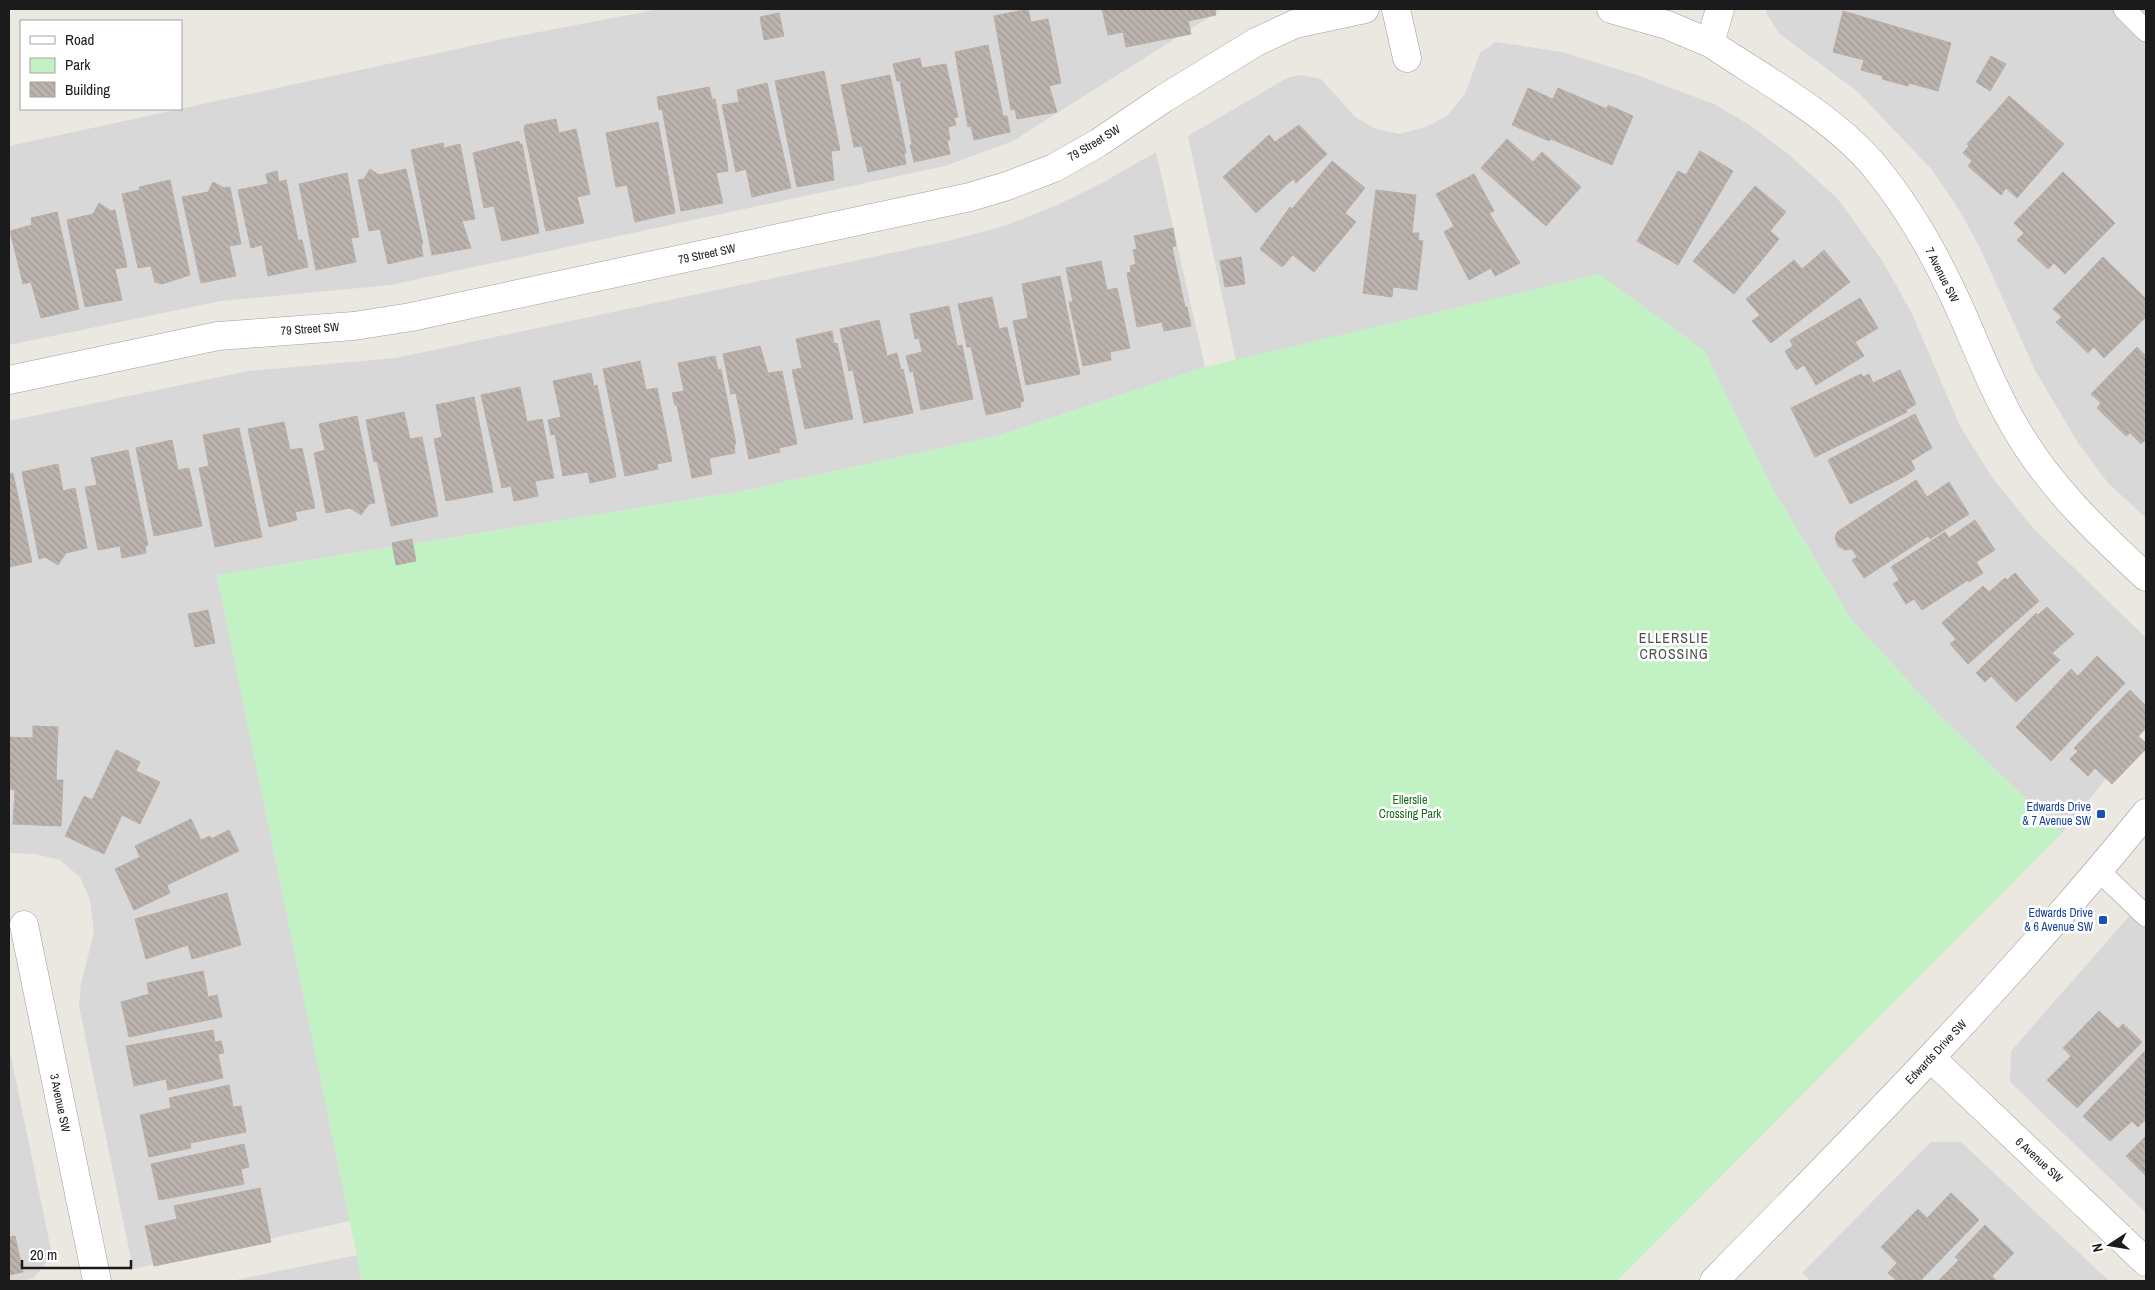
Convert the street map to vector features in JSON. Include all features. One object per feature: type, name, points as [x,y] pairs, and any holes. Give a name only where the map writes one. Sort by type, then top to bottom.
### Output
[{"type":"street","name":"79 Street SW","points":[[9,380],[218,336],[354,326],[411,317],[970,197],[1054,168],[1098,143],[1162,99],[1256,42],[1293,17],[1365,9]]},
{"type":"street","points":[[1396,9],[1407,58]]},
{"type":"street","points":[[1611,9],[1667,25],[1710,43],[1720,9]]},
{"type":"street","name":"7 Avenue SW","points":[[1710,43],[1832,126],[1874,166],[1901,201],[1924,239],[1952,293],[1999,399],[2031,453],[2058,491],[2082,518],[2146,577]]},
{"type":"street","name":"Edwards Drive SW","points":[[1714,1281],[1931,1058],[2099,871],[2146,813]]},
{"type":"street","name":"3 Avenue SW","points":[[24,925],[97,1281]]},
{"type":"street","name":"6 Avenue SW","points":[[1931,1058],[2146,1262]]},
{"type":"lane","points":[[2124,9],[2146,31]]},
{"type":"lane","points":[[2099,871],[2146,916]]},
{"type":"shaded area","points":[[660,9],[1222,9],[1013,141],[945,166],[390,285],[221,301],[9,345],[9,146],[503,39]]},
{"type":"shaded area","points":[[1766,9],[2146,9],[2146,518],[2108,483],[2078,443],[2035,370],[1980,248],[1958,208],[1932,170],[1858,92],[1780,34],[1767,15]]},
{"type":"shaded area","points":[[1496,42],[1562,52],[1640,76],[1716,105],[1751,126],[1788,154],[1837,198],[1882,260],[1912,314],[1960,426],[1992,477],[2033,528],[2146,638],[2146,729],[2062,833],[1941,717],[1851,619],[1774,491],[1599,274],[1236,361],[1188,136],[1287,78],[1301,75],[1321,79],[1355,117],[1376,129],[1400,134],[1426,127],[1447,116],[1465,94],[1480,53]]},
{"type":"shaded area","points":[[1156,152],[1205,367],[997,436],[738,492],[217,575],[350,1221],[133,1269],[79,1006],[81,984],[94,932],[90,900],[80,877],[60,860],[35,854],[9,853],[9,421],[248,371],[396,358],[948,241],[1001,227],[1055,206],[1102,183]]},
{"type":"shaded area","points":[[2146,897],[2146,1213],[2010,1082],[2011,1051]]},
{"type":"shaded area","points":[[9,1047],[52,1255],[34,1278],[20,1281],[9,1281]]},
{"type":"shaded area","points":[[1931,1142],[1961,1142],[2109,1281],[1811,1281],[1802,1273]]},
{"type":"shaded area","points":[[357,1255],[362,1281],[231,1281]]},
{"type":"green space","name":"Ellerslie Crossing Park","points":[[1599,274],[1705,351],[1774,491],[1851,619],[1941,717],[2062,833],[1617,1281],[362,1281],[217,575],[738,492],[997,436],[1205,367]]},
{"type":"building","points":[[1028,9],[1031,22],[1048,19],[1061,83],[1049,86],[1057,112],[1017,119],[1015,109],[1011,110],[994,16]]},
{"type":"building","points":[[1102,9],[1215,9],[1216,15],[1188,21],[1191,34],[1126,47],[1123,32],[1108,35]]},
{"type":"building","points":[[1843,11],[1951,43],[1938,91],[1909,83],[1908,86],[1882,79],[1883,76],[1861,70],[1864,60],[1833,52]]},
{"type":"building","points":[[779,13],[784,36],[764,40],[760,17]]},
{"type":"building","points":[[988,45],[1003,116],[1007,116],[1010,132],[974,140],[971,126],[968,127],[955,52]]},
{"type":"building","points":[[1991,56],[2006,64],[1990,91],[1976,82]]},
{"type":"building","points":[[920,58],[922,68],[946,64],[958,117],[954,118],[956,125],[948,127],[950,140],[947,140],[950,154],[914,162],[900,81],[897,81],[893,64]]},
{"type":"building","points":[[824,71],[840,150],[831,151],[834,180],[797,187],[775,81]]},
{"type":"building","points":[[890,75],[906,153],[904,154],[906,164],[868,172],[862,146],[854,147],[841,85]]},
{"type":"building","points":[[767,83],[791,188],[752,197],[746,169],[736,172],[722,105],[739,102],[737,90]]},
{"type":"building","points":[[709,87],[712,99],[715,99],[727,162],[728,171],[716,173],[723,203],[681,211],[662,109],[659,110],[657,97]]},
{"type":"building","points":[[1528,88],[1553,99],[1558,88],[1607,109],[1608,105],[1633,116],[1612,165],[1512,125]]},
{"type":"building","points":[[2009,96],[2064,144],[2017,198],[2006,188],[2001,195],[1968,166],[1972,161],[1963,153],[1969,146],[1967,144]]},
{"type":"building","points":[[556,119],[559,133],[576,129],[590,194],[577,197],[584,223],[546,231],[524,130],[525,125]]},
{"type":"building","points":[[658,122],[675,213],[635,222],[627,185],[616,187],[606,133]]},
{"type":"building","points":[[1299,125],[1327,154],[1296,183],[1293,179],[1256,213],[1223,177],[1269,135],[1275,142]]},
{"type":"building","points":[[1507,139],[1533,162],[1542,152],[1581,187],[1546,226],[1481,168]]},
{"type":"building","points":[[519,141],[522,144],[539,233],[502,241],[494,206],[484,208],[473,153]]},
{"type":"building","points":[[443,143],[444,148],[460,144],[475,219],[462,221],[471,248],[432,255],[411,150]]},
{"type":"building","points":[[1700,151],[1733,171],[1678,265],[1637,241],[1678,171],[1686,175]]},
{"type":"building","points":[[1332,161],[1365,188],[1345,213],[1356,222],[1314,272],[1293,255],[1282,267],[1260,249],[1290,207],[1292,209]]},
{"type":"building","points":[[370,169],[379,175],[406,169],[423,244],[421,244],[423,256],[388,264],[380,229],[369,231],[358,180],[364,179]]},
{"type":"building","points":[[277,171],[279,182],[286,180],[298,240],[302,240],[308,267],[268,276],[262,245],[251,248],[238,190],[268,184],[266,174]]},
{"type":"building","points":[[2063,172],[2115,223],[2065,274],[2054,263],[2048,269],[2017,240],[2024,233],[2014,223]]},
{"type":"building","points":[[347,173],[359,237],[351,238],[356,262],[316,270],[299,184]]},
{"type":"building","points":[[1474,174],[1494,211],[1489,213],[1520,263],[1495,276],[1491,268],[1469,280],[1444,232],[1454,226],[1436,194]]},
{"type":"building","points":[[170,180],[190,275],[162,284],[155,282],[151,266],[138,268],[122,194],[140,190],[139,187]]},
{"type":"building","points":[[213,182],[224,188],[230,187],[241,244],[229,246],[236,276],[201,283],[182,197],[208,192]]},
{"type":"building","points":[[1755,186],[1786,212],[1770,231],[1779,239],[1734,294],[1693,261]]},
{"type":"building","points":[[1376,190],[1416,195],[1412,233],[1419,233],[1418,240],[1423,241],[1417,290],[1393,287],[1392,297],[1363,293]]},
{"type":"building","points":[[99,203],[111,211],[115,210],[127,267],[115,269],[122,300],[85,307],[67,220],[93,214]]},
{"type":"building","points":[[57,212],[79,309],[41,318],[31,282],[23,284],[10,231],[32,225],[31,218]]},
{"type":"building","points":[[1173,228],[1176,246],[1172,247],[1191,326],[1164,331],[1162,322],[1137,327],[1127,273],[1131,272],[1130,266],[1136,264],[1133,250],[1137,249],[1134,236]]},
{"type":"building","points":[[1824,250],[1850,282],[1771,343],[1752,321],[1760,315],[1746,299],[1794,260],[1802,269]]},
{"type":"building","points":[[1241,257],[1245,284],[1225,287],[1220,261]]},
{"type":"building","points":[[2103,257],[2146,299],[2146,317],[2104,358],[2094,347],[2088,353],[2056,322],[2062,317],[2053,309]]},
{"type":"building","points":[[1101,261],[1107,290],[1117,288],[1130,348],[1110,352],[1111,360],[1083,366],[1069,302],[1073,302],[1066,268]]},
{"type":"building","points":[[1060,276],[1080,374],[1026,385],[1013,321],[1028,318],[1022,284]]},
{"type":"building","points":[[992,297],[999,329],[1007,327],[1024,401],[1020,402],[1021,407],[986,415],[971,347],[967,347],[958,304]]},
{"type":"building","points":[[1860,298],[1878,328],[1855,342],[1864,356],[1816,385],[1804,365],[1796,370],[1785,351],[1793,346],[1790,340]]},
{"type":"building","points":[[949,306],[957,346],[962,345],[973,399],[921,410],[913,371],[910,372],[906,356],[922,352],[919,338],[915,339],[910,314]]},
{"type":"building","points":[[879,320],[887,356],[897,353],[901,370],[903,369],[913,413],[864,423],[853,370],[849,371],[840,329]]},
{"type":"building","points":[[832,331],[834,344],[837,343],[853,419],[805,429],[792,370],[802,368],[796,339]]},
{"type":"building","points":[[760,346],[768,373],[782,371],[797,444],[779,448],[780,452],[749,459],[736,393],[731,394],[723,354]]},
{"type":"building","points":[[2137,347],[2146,356],[2146,439],[2141,444],[2130,433],[2126,436],[2097,408],[2101,403],[2091,394]]},
{"type":"building","points":[[715,356],[718,370],[721,369],[736,444],[734,444],[735,453],[709,458],[712,474],[692,478],[677,405],[675,405],[672,393],[684,391],[678,363]]},
{"type":"building","points":[[640,361],[646,390],[657,388],[672,461],[657,464],[658,469],[625,476],[603,369]]},
{"type":"building","points":[[1900,370],[1916,404],[1906,410],[1907,412],[1815,457],[1791,408],[1861,374],[1863,377],[1869,374],[1873,383]]},
{"type":"building","points":[[591,373],[594,386],[597,385],[616,477],[590,483],[588,472],[563,476],[555,434],[551,435],[548,420],[561,417],[553,381]]},
{"type":"building","points":[[520,387],[527,422],[542,419],[554,478],[535,481],[538,496],[514,501],[511,486],[502,488],[481,395]]},
{"type":"building","points":[[474,397],[493,492],[446,501],[434,439],[442,437],[436,405]]},
{"type":"building","points":[[404,412],[410,439],[422,437],[438,516],[391,526],[377,461],[374,462],[366,420]]},
{"type":"building","points":[[1915,414],[1932,448],[1911,461],[1915,469],[1907,475],[1850,504],[1828,460]]},
{"type":"building","points":[[357,416],[375,503],[369,504],[361,515],[350,508],[326,513],[314,453],[325,450],[319,424]]},
{"type":"building","points":[[284,422],[290,450],[302,448],[315,508],[295,512],[297,520],[269,527],[248,429]]},
{"type":"building","points":[[239,428],[262,537],[215,547],[199,468],[209,466],[203,435]]},
{"type":"building","points":[[172,440],[178,470],[189,468],[202,526],[154,536],[136,448]]},
{"type":"building","points":[[128,450],[148,545],[145,546],[146,553],[122,558],[120,546],[98,550],[85,487],[97,485],[91,458]]},
{"type":"building","points":[[58,464],[63,491],[75,488],[87,548],[66,553],[58,565],[45,557],[39,559],[22,472]]},
{"type":"building","points":[[13,473],[32,562],[9,567],[9,474]]},
{"type":"building","points":[[1916,480],[1927,497],[1949,482],[1969,514],[1930,539],[1928,536],[1864,578],[1852,560],[1857,557],[1852,549],[1845,550],[1838,546],[1835,538],[1837,532]]},
{"type":"building","points":[[1975,520],[1995,550],[1976,562],[1983,573],[1969,582],[1968,580],[1922,610],[1914,599],[1906,604],[1893,584],[1899,580],[1891,567],[1945,532],[1949,538]]},
{"type":"building","points":[[412,539],[416,561],[396,565],[392,543]]},
{"type":"building","points":[[2015,573],[2039,601],[1968,664],[1950,644],[1956,639],[1942,623],[1983,586],[1989,592],[2005,578],[2007,580]]},
{"type":"building","points":[[2047,607],[2074,634],[2052,653],[2060,660],[2016,702],[1991,676],[1985,682],[1976,673],[2036,613],[2038,615]]},
{"type":"building","points":[[208,610],[215,643],[195,647],[188,614]]},
{"type":"building","points":[[2097,656],[2125,683],[2051,761],[2016,727],[2071,669],[2078,676]]},
{"type":"building","points":[[2130,690],[2146,706],[2146,728],[2138,736],[2146,743],[2146,749],[2112,784],[2095,768],[2088,776],[2070,759],[2078,751],[2074,748]]},
{"type":"building","points":[[33,726],[58,727],[56,780],[63,780],[61,826],[13,824],[15,790],[9,789],[9,737],[33,738]]},
{"type":"building","points":[[116,750],[140,762],[136,771],[160,782],[140,824],[122,815],[104,854],[65,836],[84,796],[92,800]]},
{"type":"building","points":[[191,819],[201,840],[210,836],[211,839],[229,830],[239,851],[167,885],[170,893],[134,910],[115,869],[140,857],[135,846]]},
{"type":"building","points":[[227,893],[241,945],[192,959],[188,945],[146,959],[135,919]]},
{"type":"building","points":[[203,971],[208,997],[217,995],[222,1017],[129,1037],[121,1002],[149,994],[147,983]]},
{"type":"building","points":[[2099,1011],[2118,1029],[2123,1024],[2142,1042],[2077,1108],[2047,1080],[2071,1056],[2063,1048]]},
{"type":"building","points":[[213,1030],[215,1042],[221,1041],[224,1053],[218,1054],[223,1078],[168,1090],[166,1079],[134,1086],[126,1046]]},
{"type":"building","points":[[2146,1050],[2146,1119],[2138,1127],[2132,1121],[2110,1141],[2083,1116]]},
{"type":"building","points":[[229,1085],[233,1107],[241,1106],[246,1132],[190,1143],[191,1148],[149,1157],[140,1115],[171,1108],[169,1098]]},
{"type":"building","points":[[2146,1136],[2146,1176],[2126,1156]]},
{"type":"building","points":[[244,1144],[249,1167],[241,1169],[244,1184],[159,1200],[151,1164]]},
{"type":"building","points":[[260,1188],[271,1242],[154,1266],[145,1226],[177,1219],[174,1206]]},
{"type":"building","points":[[1951,1193],[1979,1220],[1920,1281],[1897,1281],[1888,1273],[1897,1263],[1881,1247],[1918,1209],[1927,1218]]},
{"type":"building","points":[[1985,1225],[2014,1253],[1992,1276],[1997,1281],[1938,1281],[1959,1260],[1955,1257]]},
{"type":"building","points":[[15,1236],[23,1272],[9,1275],[9,1237]]},
{"type":"place","name":"Edwards Drive & 7 Avenue SW","points":[[2101,814]]},
{"type":"place","name":"Edwards Drive & 6 Avenue SW","points":[[2103,920]]},
{"type":"district","name":"ELLERSLIE CROSSING","points":[[1674,646]]}]
